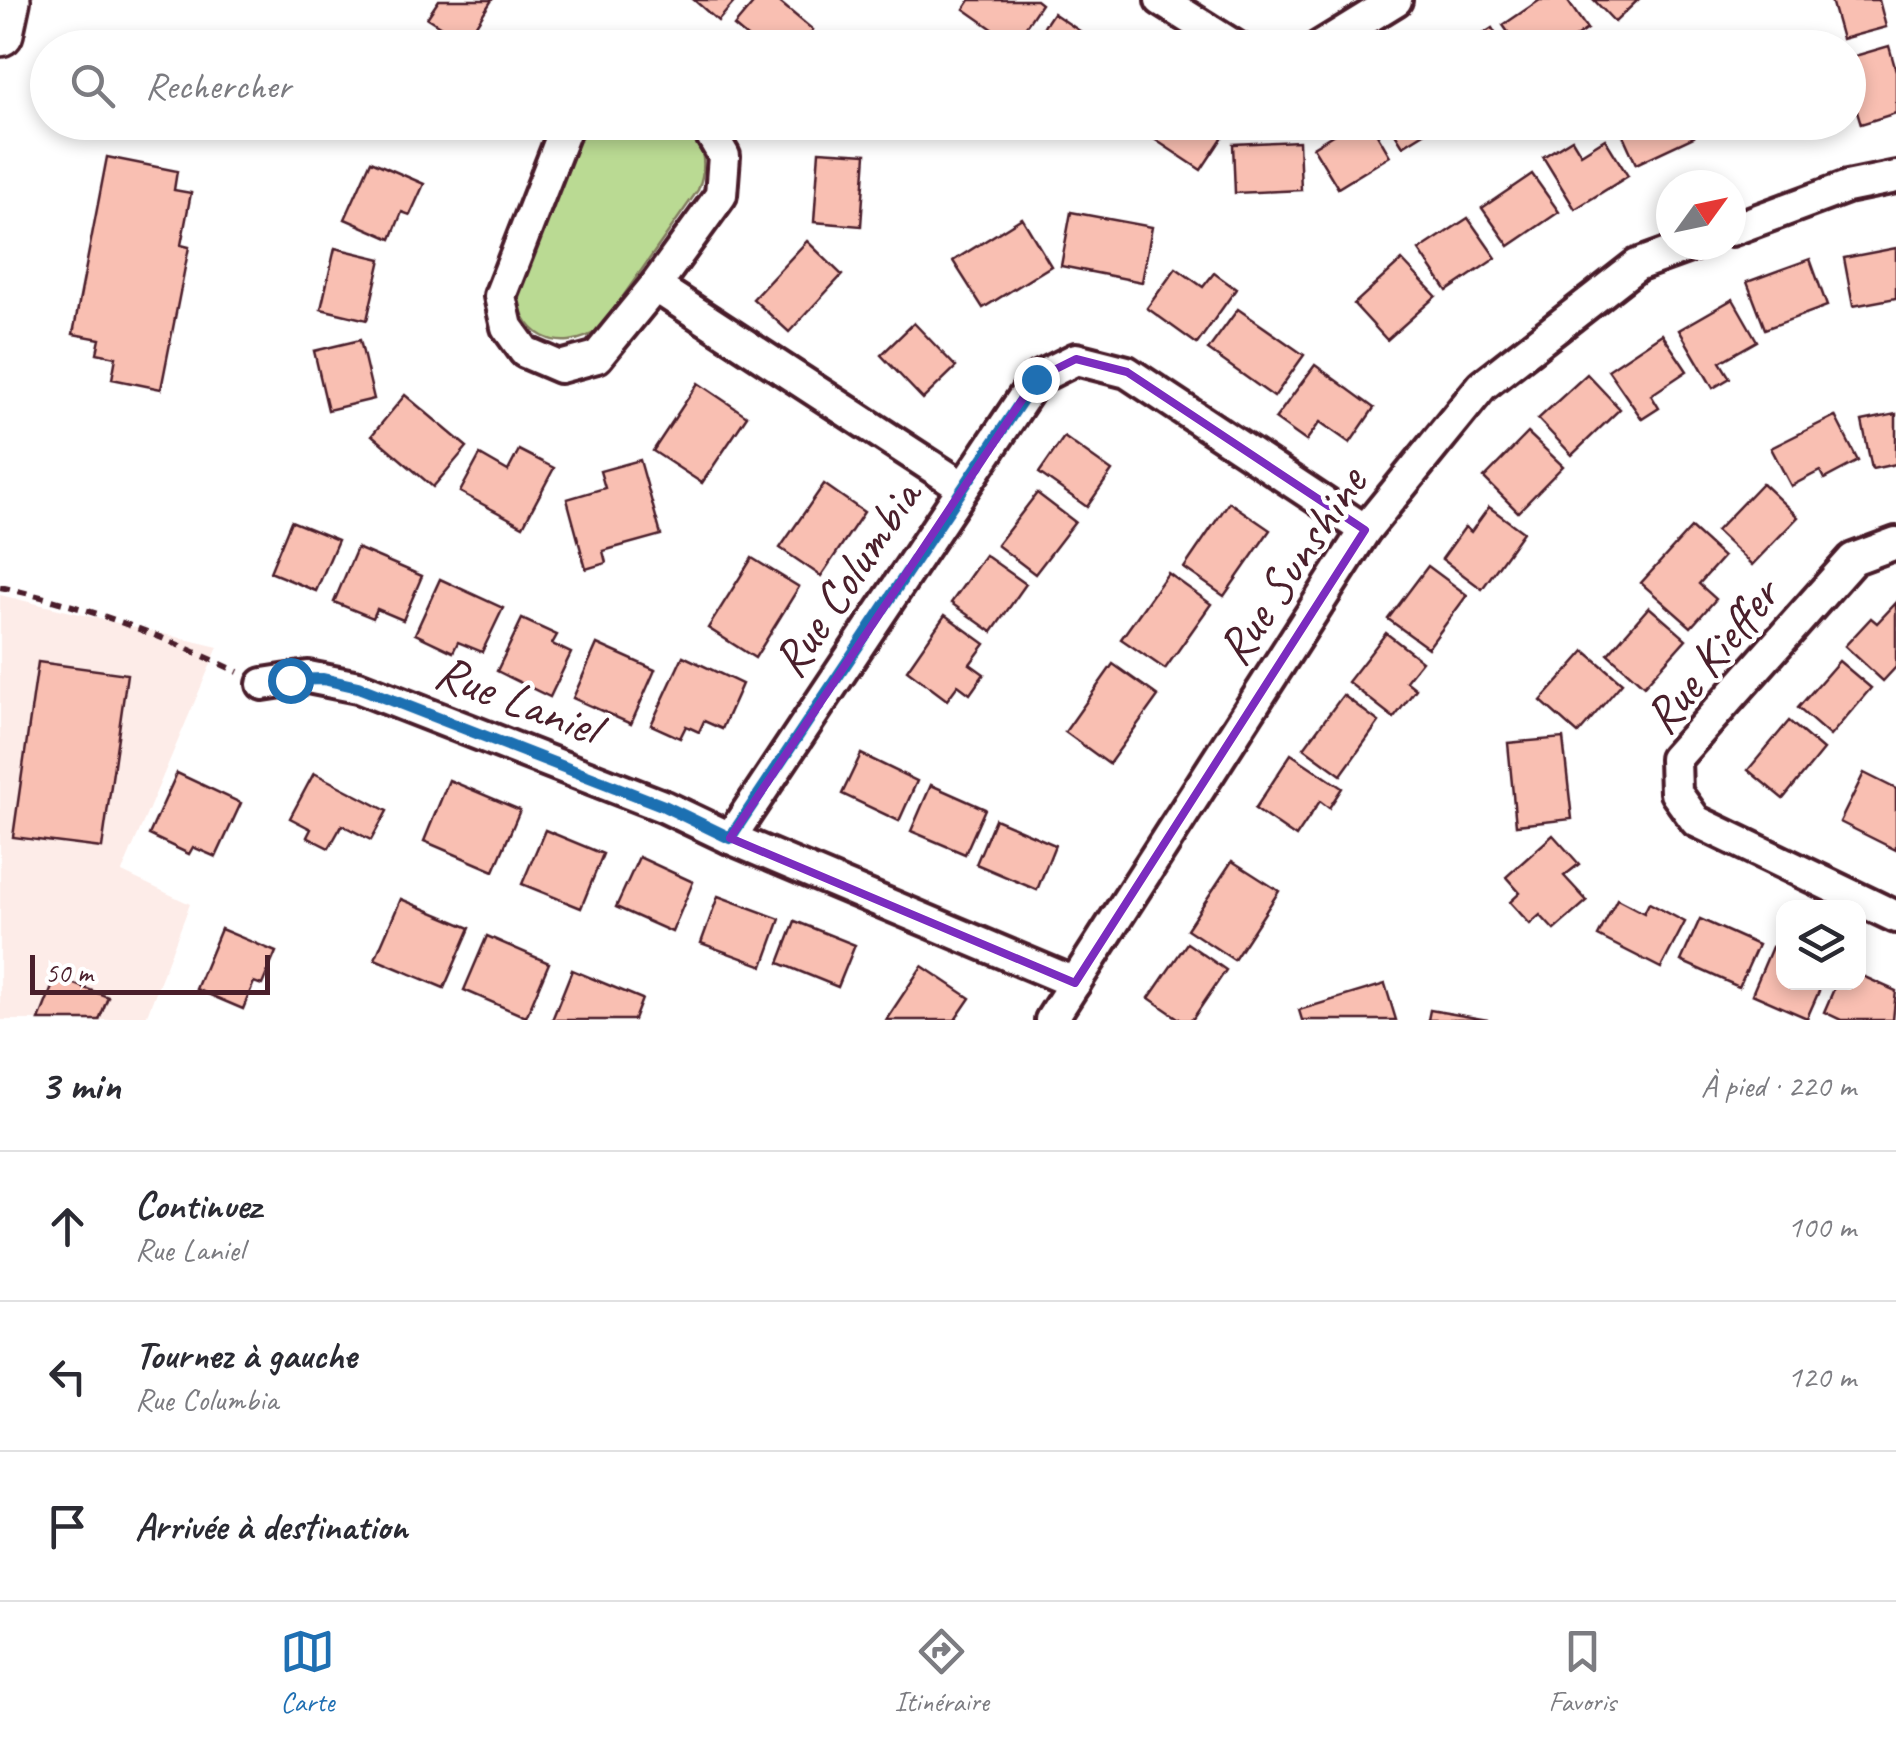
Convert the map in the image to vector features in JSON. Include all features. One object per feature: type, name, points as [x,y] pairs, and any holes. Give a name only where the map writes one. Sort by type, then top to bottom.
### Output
[{"type":"main road","points":[[0,33],[7,0]]},
{"type":"street","points":[[1161,0],[1208,30]]},
{"type":"street","points":[[1347,30],[1396,0]]},
{"type":"street","points":[[561,140],[500,296],[507,327],[524,352],[560,366],[597,356],[655,286],[721,195],[724,156],[715,140]]},
{"type":"street","points":[[1746,224],[1848,187],[1896,178]]},
{"type":"street","name":"Rue Sunshine","points":[[1051,1020],[1365,530],[1482,386],[1637,266],[1656,259]]},
{"type":"street","points":[[655,286],[962,487]]},
{"type":"street","name":"Rue Columbia","points":[[730,838],[1036,379],[1076,359],[1127,372],[1365,530]]},
{"type":"street","name":"Rue Kieffer","points":[[1896,543],[1852,559],[1674,759],[1676,793],[1696,822],[1896,917]]},
{"type":"street","name":"Rue Laniel","points":[[263,684],[308,678],[358,687],[664,806],[730,838]]},
{"type":"street","points":[[730,838],[1076,983]]},
{"type":"path","points":[[0,587],[102,614],[219,662]]},
{"type":"highlighted area","points":[[1076,359],[1127,372],[1365,530],[1075,983],[730,838],[1036,379]]},
{"type":"shaded area","points":[[0,595],[218,647],[122,872],[190,904],[145,1020],[0,1020]]},
{"type":"green space","points":[[576,140],[693,140],[699,146],[703,165],[698,190],[600,329],[570,341],[543,336],[524,317],[517,285]]},
{"type":"building","points":[[439,0],[492,0],[473,30],[446,30],[427,18]]},
{"type":"building","points":[[694,0],[736,0],[718,21]]},
{"type":"building","points":[[756,0],[777,0],[813,30],[739,30],[734,26]]},
{"type":"building","points":[[970,0],[1036,0],[1041,4],[1023,30],[994,30],[964,9]]},
{"type":"building","points":[[1540,0],[1567,0],[1587,29],[1506,30],[1503,25]]},
{"type":"building","points":[[1594,0],[1638,0],[1615,22]]},
{"type":"building","points":[[1831,0],[1879,0],[1886,27],[1866,32],[1839,30]]},
{"type":"building","points":[[1053,13],[1078,30],[1042,30]]},
{"type":"building","points":[[1889,46],[1896,71],[1896,113],[1866,122],[1866,53]]},
{"type":"building","points":[[1156,140],[1221,140],[1201,170]]},
{"type":"building","points":[[1324,140],[1381,140],[1390,156],[1338,188],[1313,147]]},
{"type":"building","points":[[1570,140],[1581,154],[1606,140],[1628,176],[1575,209],[1543,157]]},
{"type":"building","points":[[1625,140],[1688,140],[1636,164]]},
{"type":"building","points":[[1299,141],[1301,190],[1235,193],[1233,144]]},
{"type":"building","points":[[819,151],[866,154],[861,226],[814,222]]},
{"type":"building","points":[[107,157],[177,171],[174,190],[191,193],[181,245],[189,247],[161,389],[112,379],[116,357],[97,353],[100,339],[73,334]]},
{"type":"building","points":[[371,161],[424,184],[410,215],[402,212],[391,239],[345,219]]},
{"type":"building","points":[[1532,174],[1559,212],[1509,246],[1482,208]]},
{"type":"building","points":[[1071,212],[1152,227],[1142,282],[1061,266]]},
{"type":"building","points":[[1022,218],[1051,266],[983,308],[953,261]]},
{"type":"building","points":[[1468,218],[1496,258],[1447,291],[1419,250]]},
{"type":"building","points":[[807,241],[842,275],[789,332],[753,299]]},
{"type":"building","points":[[335,248],[381,259],[367,320],[321,309]]},
{"type":"building","points":[[1896,248],[1896,298],[1853,306],[1844,258]]},
{"type":"building","points":[[1810,259],[1827,306],[1765,329],[1747,282]]},
{"type":"building","points":[[1402,260],[1436,296],[1387,340],[1354,304]]},
{"type":"building","points":[[1176,268],[1203,287],[1214,273],[1236,289],[1197,344],[1147,308]]},
{"type":"building","points":[[1733,299],[1757,341],[1720,362],[1730,378],[1713,388],[1679,330]]},
{"type":"building","points":[[1238,309],[1304,355],[1274,397],[1208,350]]},
{"type":"building","points":[[914,323],[956,367],[923,399],[881,355]]},
{"type":"building","points":[[1662,334],[1687,371],[1651,395],[1659,408],[1642,419],[1608,370]]},
{"type":"building","points":[[360,340],[374,399],[328,410],[314,351]]},
{"type":"building","points":[[1315,365],[1374,408],[1350,443],[1320,422],[1306,441],[1275,419]]},
{"type":"building","points":[[1587,374],[1620,409],[1572,455],[1538,419]]},
{"type":"building","points":[[698,383],[747,416],[702,483],[653,451]]},
{"type":"building","points":[[405,395],[467,447],[433,487],[372,435]]},
{"type":"building","points":[[1896,414],[1896,464],[1872,469],[1862,421]]},
{"type":"building","points":[[1835,416],[1858,461],[1824,479],[1820,471],[1791,486],[1771,448]]},
{"type":"building","points":[[1528,433],[1563,466],[1518,512],[1484,478]]},
{"type":"building","points":[[1064,437],[1112,471],[1087,507],[1039,473]]},
{"type":"building","points":[[519,450],[554,468],[523,526],[460,492],[480,455],[508,471]]},
{"type":"building","points":[[640,460],[661,535],[603,551],[606,563],[586,569],[567,499],[605,488],[600,471]]},
{"type":"building","points":[[1762,483],[1798,517],[1752,565],[1716,531]]},
{"type":"building","points":[[824,484],[864,512],[821,576],[780,548]]},
{"type":"building","points":[[1037,493],[1075,522],[1035,574],[997,545]]},
{"type":"building","points":[[1229,502],[1270,530],[1224,596],[1184,568]]},
{"type":"building","points":[[1489,507],[1523,532],[1482,589],[1442,559],[1465,527],[1471,532]]},
{"type":"building","points":[[291,521],[338,540],[316,591],[270,572]]},
{"type":"building","points":[[1691,528],[1723,557],[1699,584],[1716,599],[1691,627],[1641,583]]},
{"type":"building","points":[[357,548],[422,576],[403,620],[377,609],[373,618],[334,602]]},
{"type":"building","points":[[985,555],[1026,584],[992,632],[951,603]]},
{"type":"building","points":[[752,558],[799,587],[755,658],[708,628]]},
{"type":"building","points":[[1428,566],[1467,595],[1428,648],[1388,619]]},
{"type":"building","points":[[1168,573],[1211,604],[1165,669],[1121,639]]},
{"type":"building","points":[[440,579],[503,608],[482,652],[458,642],[453,652],[415,634]]},
{"type":"building","points":[[1896,603],[1896,667],[1883,681],[1845,646],[1871,618],[1877,623]]},
{"type":"building","points":[[1649,607],[1686,639],[1644,686],[1608,654]]},
{"type":"building","points":[[945,615],[985,644],[970,664],[984,674],[970,694],[958,685],[947,700],[907,670]]},
{"type":"building","points":[[522,619],[557,635],[552,644],[571,653],[550,697],[497,671]]},
{"type":"building","points":[[1386,633],[1422,661],[1406,681],[1416,689],[1394,718],[1348,682]]},
{"type":"building","points":[[597,644],[655,670],[631,724],[573,698]]},
{"type":"building","points":[[1585,651],[1622,683],[1578,734],[1541,701]]},
{"type":"building","points":[[683,656],[742,684],[722,729],[704,721],[699,732],[686,726],[680,738],[651,725]]},
{"type":"building","points":[[1839,661],[1871,688],[1830,736],[1798,708]]},
{"type":"building","points":[[38,662],[127,674],[102,848],[13,837]]},
{"type":"building","points":[[1113,664],[1158,696],[1109,764],[1065,732]]},
{"type":"building","points":[[1343,695],[1379,722],[1341,775],[1304,748]]},
{"type":"building","points":[[1789,721],[1823,750],[1783,799],[1748,770]]},
{"type":"building","points":[[1563,738],[1572,819],[1516,825],[1508,743]]},
{"type":"building","points":[[861,754],[917,781],[899,821],[842,794]]},
{"type":"building","points":[[1291,754],[1342,788],[1329,808],[1320,801],[1296,837],[1255,809]]},
{"type":"building","points":[[177,773],[241,803],[216,857],[193,847],[189,854],[149,835]]},
{"type":"building","points":[[314,773],[387,811],[371,840],[342,825],[329,848],[307,837],[311,829],[290,818]]},
{"type":"building","points":[[1864,773],[1896,789],[1896,850],[1840,822]]},
{"type":"building","points":[[449,780],[520,810],[494,871],[424,841]]},
{"type":"building","points":[[931,785],[985,809],[965,854],[911,831]]},
{"type":"building","points":[[995,819],[1055,845],[1037,890],[976,864]]},
{"type":"building","points":[[545,830],[603,854],[581,908],[522,884]]},
{"type":"building","points":[[1553,835],[1579,864],[1564,876],[1587,901],[1554,930],[1540,915],[1530,924],[1510,902],[1520,893],[1506,877]]},
{"type":"building","points":[[639,857],[693,882],[672,932],[616,907]]},
{"type":"building","points":[[1232,861],[1279,891],[1234,960],[1187,929]]},
{"type":"building","points":[[718,896],[780,919],[763,966],[701,943]]},
{"type":"building","points":[[401,899],[470,928],[444,988],[375,959]]},
{"type":"building","points":[[1617,899],[1644,913],[1649,903],[1685,922],[1661,968],[1598,936]]},
{"type":"building","points":[[1700,919],[1758,945],[1739,987],[1681,961]]},
{"type":"building","points":[[795,921],[855,945],[838,987],[779,963]]},
{"type":"building","points":[[221,929],[276,952],[262,985],[254,982],[243,1009],[196,989]]},
{"type":"building","points":[[487,936],[549,963],[526,1017],[464,990]]},
{"type":"building","points":[[1187,943],[1226,970],[1192,1020],[1181,1020],[1149,998]]},
{"type":"building","points":[[1772,947],[1776,949],[1776,990],[1819,990],[1807,1018],[1752,994]]},
{"type":"building","points":[[922,966],[970,998],[955,1020],[886,1020]]},
{"type":"building","points":[[572,970],[642,999],[634,1020],[552,1020]]},
{"type":"building","points":[[56,977],[108,997],[99,1020],[39,1020]]},
{"type":"building","points":[[1866,978],[1896,991],[1893,1020],[1841,1020],[1824,1012],[1834,990],[1866,990]]},
{"type":"building","points":[[1385,984],[1396,1020],[1302,1020],[1299,1010]]},
{"type":"building","points":[[1430,1010],[1488,1020],[1428,1020]]},
{"type":"route","points":[[290,680],[323,679],[358,687],[664,806],[730,838],[1036,379]]}]
